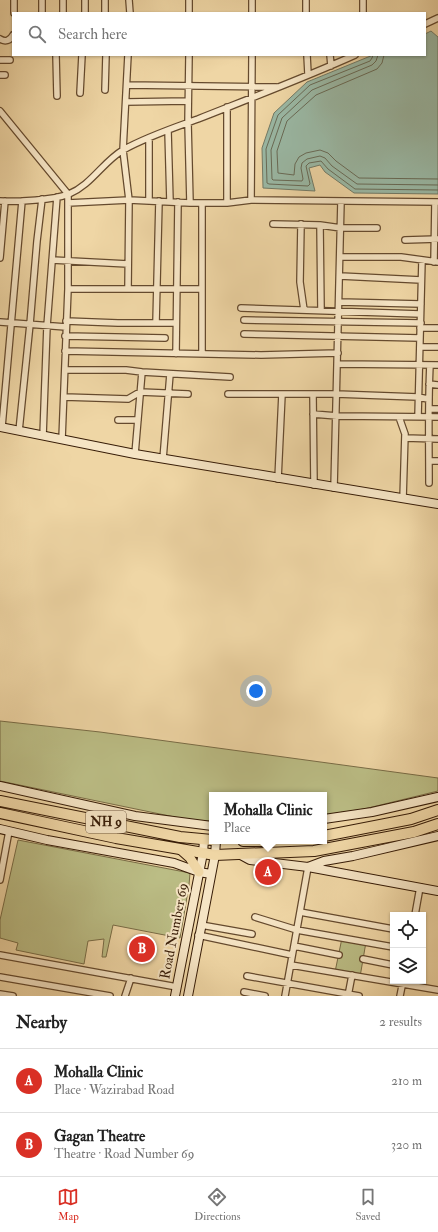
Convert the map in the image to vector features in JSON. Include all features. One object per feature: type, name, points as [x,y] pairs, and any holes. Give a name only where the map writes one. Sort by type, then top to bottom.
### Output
[{"type":"highway","name":"NH 9","points":[[0,801],[159,833],[208,840]]},
{"type":"highway","points":[[327,835],[411,819],[438,810]]},
{"type":"highway","name":"NH 9","points":[[0,813],[116,838],[215,855],[314,851],[414,832],[438,824]]},
{"type":"main road","points":[[181,850],[190,858],[199,872]]},
{"type":"street","points":[[14,0],[14,12]]},
{"type":"street","points":[[42,0],[42,12]]},
{"type":"street","points":[[63,0],[63,12]]},
{"type":"street","points":[[85,0],[85,12]]},
{"type":"street","points":[[105,0],[105,12]]},
{"type":"street","points":[[129,0],[130,12]]},
{"type":"street","points":[[189,0],[189,12]]},
{"type":"street","points":[[252,0],[252,12]]},
{"type":"street","points":[[306,0],[306,12]]},
{"type":"street","points":[[363,0],[363,12]]},
{"type":"street","points":[[426,24],[438,18]]},
{"type":"street","points":[[0,39],[3,41],[12,38]]},
{"type":"street","points":[[56,56],[57,96]]},
{"type":"street","points":[[80,93],[82,56]]},
{"type":"street","points":[[105,90],[106,56]]},
{"type":"street","points":[[128,56],[123,150],[129,200],[128,289]]},
{"type":"street","points":[[189,56],[187,101],[190,203]]},
{"type":"street","points":[[251,200],[252,56]]},
{"type":"street","points":[[307,56],[308,74]]},
{"type":"street","points":[[330,56],[331,66]]},
{"type":"street","points":[[0,258],[2,201],[42,199],[68,194],[82,186],[112,158],[123,150],[149,138],[280,87],[353,56]]},
{"type":"street","points":[[0,60],[10,60]]},
{"type":"street","points":[[127,85],[280,87]]},
{"type":"street","points":[[126,102],[187,101]]},
{"type":"street","points":[[227,107],[227,203]]},
{"type":"street","points":[[0,111],[68,194],[68,289],[62,439]]},
{"type":"street","points":[[168,131],[170,202]]},
{"type":"street","points":[[149,138],[149,201]]},
{"type":"street","points":[[43,436],[47,326],[57,197]]},
{"type":"street","points":[[19,431],[30,324],[36,241],[42,199]]},
{"type":"street","points":[[68,203],[129,200],[190,203],[227,203],[251,200],[436,202],[436,262],[401,257],[340,257]]},
{"type":"street","points":[[22,201],[12,323],[1,427],[163,459],[314,485],[438,504]]},
{"type":"street","points":[[156,323],[159,201]]},
{"type":"street","points":[[334,488],[337,416],[336,394],[341,201]]},
{"type":"street","points":[[176,354],[178,202]]},
{"type":"street","points":[[202,203],[202,354]]},
{"type":"street","points":[[273,224],[320,225],[341,228],[377,228]]},
{"type":"street","points":[[301,224],[300,282],[304,310]]},
{"type":"street","points":[[320,225],[321,310]]},
{"type":"street","points":[[405,240],[436,239]]},
{"type":"street","points":[[52,260],[128,264]]},
{"type":"street","points":[[418,417],[422,260]]},
{"type":"street","points":[[340,276],[421,280]]},
{"type":"street","points":[[68,289],[201,289]]},
{"type":"street","points":[[339,302],[421,304]]},
{"type":"street","points":[[241,308],[420,314]]},
{"type":"street","points":[[244,320],[420,325],[438,328]]},
{"type":"street","points":[[0,322],[47,326],[66,324],[176,323]]},
{"type":"street","points":[[244,334],[420,338]]},
{"type":"street","points":[[66,336],[165,338]]},
{"type":"street","points":[[420,347],[438,347]]},
{"type":"street","points":[[65,351],[261,355],[338,353]]},
{"type":"street","points":[[337,364],[438,365]]},
{"type":"street","points":[[429,483],[430,417],[428,399],[430,365]]},
{"type":"street","points":[[65,370],[126,370],[230,377]]},
{"type":"street","points":[[135,454],[142,372]]},
{"type":"street","points":[[163,459],[170,374]]},
{"type":"street","points":[[429,384],[438,385]]},
{"type":"street","points":[[64,398],[128,399],[140,392],[188,394]]},
{"type":"street","points":[[228,394],[418,396],[428,399]]},
{"type":"street","points":[[278,479],[282,394]]},
{"type":"street","points":[[312,395],[314,485]]},
{"type":"street","points":[[429,409],[438,408]]},
{"type":"street","points":[[313,414],[337,416],[438,417]]},
{"type":"street","points":[[399,417],[405,434],[403,499]]},
{"type":"street","points":[[118,420],[138,420]]},
{"type":"street","points":[[405,438],[438,439]]},
{"type":"street","points":[[429,461],[438,461]]},
{"type":"street","points":[[0,786],[135,816],[209,826]]},
{"type":"street","points":[[327,819],[372,812],[438,797]]},
{"type":"street","points":[[0,829],[46,840],[174,863],[199,872],[210,874]]},
{"type":"street","points":[[0,880],[9,831]]},
{"type":"street","points":[[308,867],[324,861],[353,856],[438,836]]},
{"type":"street","name":"Road Number 69","points":[[176,996],[199,872],[203,853],[208,840]]},
{"type":"street","name":"Road Number 69","points":[[188,996],[198,935],[215,855],[216,844]]},
{"type":"street","points":[[239,854],[250,860],[308,867],[438,891]]},
{"type":"street","points":[[286,996],[308,867]]},
{"type":"street","points":[[416,912],[420,887]]},
{"type":"street","points":[[300,912],[390,928]]},
{"type":"street","points":[[255,917],[297,930],[390,946]]},
{"type":"street","points":[[201,925],[252,934]]},
{"type":"street","points":[[198,935],[292,955]]},
{"type":"street","points":[[294,946],[339,955]]},
{"type":"street","points":[[0,955],[177,987]]},
{"type":"street","points":[[363,959],[390,964]]},
{"type":"street","points":[[291,965],[390,981]]},
{"type":"street","points":[[348,995],[352,975]]},
{"type":"street","points":[[246,976],[359,996]]},
{"type":"street","points":[[0,977],[110,996]]},
{"type":"street","points":[[125,996],[131,978]]},
{"type":"street","points":[[400,996],[403,984]]},
{"type":"street","points":[[408,984],[438,990]]},
{"type":"street","points":[[244,992],[265,996]]},
{"type":"street","points":[[0,994],[13,996]]},
{"type":"green space","points":[[0,721],[100,732],[438,778],[438,791],[364,809],[327,815],[327,792],[209,792],[209,821],[194,821],[0,781]]},
{"type":"green space","points":[[18,840],[190,873],[180,938],[113,925],[106,957],[102,957],[104,939],[88,941],[84,964],[16,950],[18,943],[0,938],[0,920]]},
{"type":"green space","points":[[342,938],[366,942],[360,977],[335,972]]},
{"type":"water","points":[[431,31],[438,37],[438,194],[354,193],[325,172],[320,165],[309,168],[315,191],[263,188],[262,148],[274,113],[307,82],[371,56],[426,56],[426,34]]},
{"type":"place","name":"Mohalla Clinic","points":[[268,872]]},
{"type":"place","name":"Gagan Theatre","points":[[142,949]]}]
